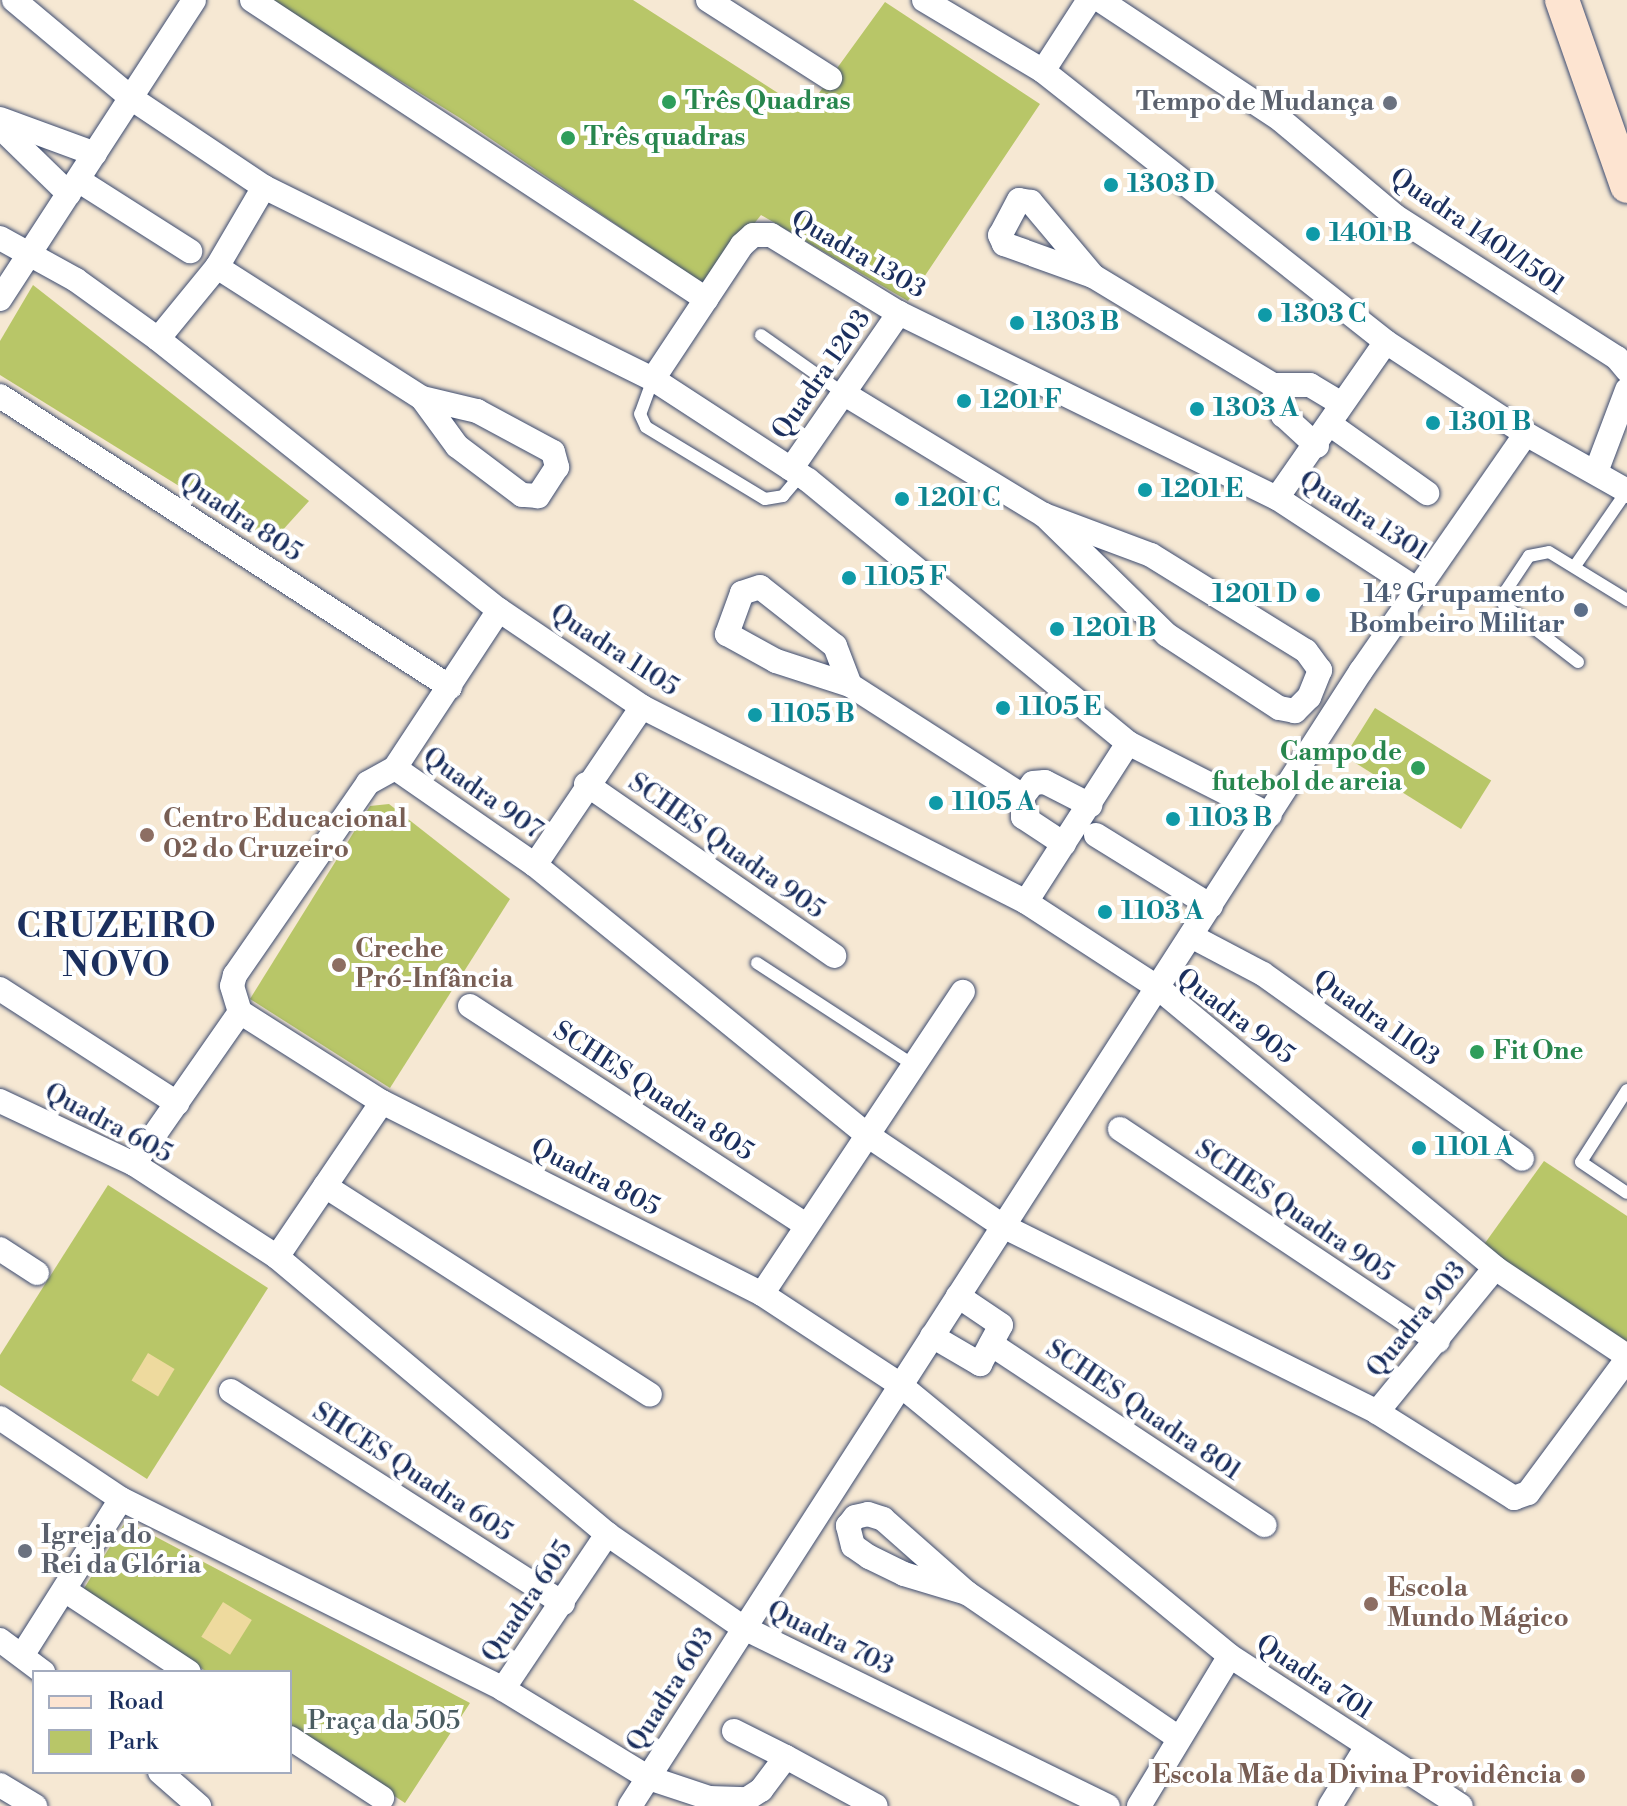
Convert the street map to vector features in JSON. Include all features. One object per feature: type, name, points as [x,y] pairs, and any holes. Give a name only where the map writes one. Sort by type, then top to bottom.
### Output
[{"type":"main road","points":[[1562,0],[1627,186]]},
{"type":"street","points":[[14,0],[131,98],[264,187],[653,379],[796,472],[1128,743],[1270,815]]},
{"type":"street","points":[[252,0],[706,299],[653,379]]},
{"type":"street","points":[[708,0],[830,78]]},
{"type":"street","points":[[924,0],[1043,71],[1386,342],[1526,434],[1627,491]]},
{"type":"street","points":[[1043,71],[1089,0]]},
{"type":"street","name":"Quadra 1401/1501","points":[[1100,0],[1281,120],[1395,216],[1617,358],[1627,370]]},
{"type":"street","points":[[0,299],[131,98],[185,3]]},
{"type":"street","points":[[0,119],[95,154]]},
{"type":"street","points":[[0,127],[73,187],[190,251]]},
{"type":"street","points":[[158,339],[217,267],[264,187]]},
{"type":"street","name":"Quadra 1303","points":[[706,299],[742,245],[762,233],[899,313],[1277,498]]},
{"type":"street","name":"Quadra 1105","points":[[0,238],[30,253],[158,339],[499,610],[642,707],[1026,902]]},
{"type":"street","points":[[217,267],[422,398],[477,411],[553,452],[557,467],[538,496],[522,495],[457,446],[422,398]]},
{"type":"street","points":[[1093,276],[1273,385],[1310,385],[1337,415]]},
{"type":"street","name":"Quadra 1203","points":[[796,472],[843,393],[899,313]]},
{"type":"street","name":"Quadra 1301","points":[[1386,342],[1317,446],[1277,498],[1416,589],[1526,434]]},
{"type":"street","points":[[1273,385],[1283,415],[1317,446]]},
{"type":"street","points":[[1596,472],[1627,390]]},
{"type":"street","points":[[843,393],[1044,515],[1151,555],[1306,651],[1320,670],[1309,697],[1295,711],[1279,708],[1167,635],[1044,515]]},
{"type":"street","name":"Quadra 805","points":[[0,396],[450,687]]},
{"type":"street","name":"Quadra 1301","points":[[1337,415],[1427,493]]},
{"type":"street","points":[[850,685],[835,646],[760,587],[742,593],[727,634],[776,661],[850,685],[1023,796]]},
{"type":"street","points":[[1128,743],[1026,902],[1157,987],[1416,589]]},
{"type":"street","name":"Quadra 907","points":[[499,610],[395,768],[535,865],[586,784],[642,707]]},
{"type":"street","points":[[134,1164],[240,1012],[232,986],[235,975],[368,783],[395,768]]},
{"type":"street","points":[[1064,844],[1023,817],[1023,796],[1033,783],[1045,782],[1090,805]]},
{"type":"street","name":"SCHES Quadra 905","points":[[586,784],[834,956]]},
{"type":"street","points":[[1096,835],[1211,906]]},
{"type":"street","points":[[535,865],[870,1137],[1003,1226],[1377,1412]]},
{"type":"street","name":"Quadra 1103","points":[[1191,936],[1263,974],[1522,1159]]},
{"type":"street","name":"Quadra 905","points":[[958,1296],[1157,987],[1495,1268]]},
{"type":"street","points":[[0,989],[177,1103]]},
{"type":"street","points":[[963,992],[870,1137],[806,1225],[762,1294],[899,1384],[1230,1656],[1177,1737],[1139,1806]]},
{"type":"street","name":"SCHES Quadra 805","points":[[470,1006],[806,1225]]},
{"type":"street","name":"Quadra 805","points":[[240,1012],[382,1102],[762,1294]]},
{"type":"street","name":"Quadra 605","points":[[0,1101],[134,1164],[277,1257],[607,1534],[503,1689],[121,1499],[0,1418]]},
{"type":"street","points":[[277,1257],[382,1102]]},
{"type":"street","name":"SCHES Quadra 905","points":[[1120,1129],[1438,1341]]},
{"type":"street","points":[[325,1186],[650,1395]]},
{"type":"street","points":[[0,1249],[37,1273]]},
{"type":"street","name":"Quadra 903","points":[[1495,1268],[1627,1357],[1521,1498],[1377,1412],[1438,1341],[1495,1268]]},
{"type":"street","points":[[932,1336],[980,1364],[1001,1325],[958,1296]]},
{"type":"street","name":"Quadra 703","points":[[958,1296],[744,1628],[1108,1806]]},
{"type":"street","name":"SCHES Quadra 801","points":[[991,1344],[1264,1525]]},
{"type":"street","name":"SHCES Quadra 605","points":[[231,1391],[563,1603]]},
{"type":"street","points":[[23,1654],[66,1591],[121,1499]]},
{"type":"street","name":"Quadra 603","points":[[503,1689],[649,1778],[744,1628],[607,1534]]},
{"type":"street","points":[[66,1591],[186,1670]]},
{"type":"street","points":[[967,1593],[1177,1737]]},
{"type":"street","points":[[0,1640],[41,1670]]},
{"type":"street","name":"Quadra 701","points":[[1230,1656],[1461,1806]]},
{"type":"street","points":[[734,1731],[876,1806]]},
{"type":"street","points":[[292,1739],[382,1798]]},
{"type":"street","points":[[1330,1806],[1367,1746]]},
{"type":"street","points":[[630,1806],[649,1778],[688,1800],[747,1799],[761,1790],[786,1757]]},
{"type":"street","points":[[162,1774],[199,1806]]},
{"type":"street","points":[[0,1785],[35,1806]]},
{"type":"lane","points":[[761,335],[843,393]]},
{"type":"lane","points":[[653,379],[640,414],[646,427],[765,499],[783,496],[796,472]]},
{"type":"lane","points":[[1575,566],[1627,491]]},
{"type":"lane","points":[[1578,662],[1512,615],[1503,601],[1536,551],[1575,566],[1627,600]]},
{"type":"lane","points":[[757,963],[915,1066]]},
{"type":"lane","points":[[1627,1090],[1581,1162],[1627,1193]]},
{"type":"green space","points":[[269,0],[633,0],[806,111],[885,2],[1040,104],[908,301],[761,215],[705,285],[460,118]]},
{"type":"green space","points":[[33,285],[309,501],[271,543],[0,375],[0,341]]},
{"type":"green space","name":"Campo de futebol de areia","points":[[1375,708],[1491,781],[1461,829],[1345,756]]},
{"type":"green space","points":[[389,804],[510,899],[390,1088],[250,999],[370,806]]},
{"type":"green space","points":[[1544,1161],[1627,1216],[1627,1344],[1480,1250]]},
{"type":"green space","points":[[108,1185],[268,1288],[147,1479],[0,1385],[0,1355]]},
{"type":"green space","name":"Praça da 505","points":[[126,1521],[470,1703],[405,1803],[292,1728],[292,1670],[204,1670],[83,1590]]},
{"type":"sand","points":[[148,1353],[175,1369],[158,1396],[132,1380]]},
{"type":"sand","points":[[223,1602],[252,1620],[230,1655],[201,1637]]},
{"type":"place","name":"Três Quadras","points":[[669,102]]},
{"type":"place","name":"Tempo de Mudança","points":[[1390,103]]},
{"type":"place","name":"Três quadras","points":[[568,138]]},
{"type":"place","name":"1303 D","points":[[1111,185]]},
{"type":"place","name":"1401 B","points":[[1313,234]]},
{"type":"place","name":"1303 C","points":[[1265,315]]},
{"type":"place","name":"1303 B","points":[[1017,323]]},
{"type":"place","name":"1201 F","points":[[964,401]]},
{"type":"place","name":"1303 A","points":[[1197,409]]},
{"type":"place","name":"1301 B","points":[[1433,423]]},
{"type":"place","name":"1201 E","points":[[1145,490]]},
{"type":"place","name":"1201 C","points":[[902,499]]},
{"type":"place","name":"1105 F","points":[[849,578]]},
{"type":"place","name":"1201 D","points":[[1313,595]]},
{"type":"place","name":"14° Grupamento Bombeiro Militar","points":[[1581,610]]},
{"type":"place","name":"1201 B","points":[[1057,629]]},
{"type":"place","name":"1105 E","points":[[1003,708]]},
{"type":"place","name":"1105 B","points":[[755,715]]},
{"type":"place","name":"Campo de futebol de areia","points":[[1418,768]]},
{"type":"place","name":"1105 A","points":[[936,803]]},
{"type":"place","name":"1103 B","points":[[1173,819]]},
{"type":"place","name":"Centro Educacional 02 do Cruzeiro","points":[[147,835]]},
{"type":"place","name":"1103 A","points":[[1105,912]]},
{"type":"place","name":"Creche Pró-Infância","points":[[339,965]]},
{"type":"place","name":"Fit One","points":[[1477,1052]]},
{"type":"place","name":"1101 A","points":[[1419,1148]]},
{"type":"place","name":"Igreja do Rei da Glória","points":[[25,1551]]},
{"type":"place","name":"Escola Mundo Mágico","points":[[1371,1604]]},
{"type":"place","name":"Escola Mãe da Divina Providência","points":[[1578,1776]]},
{"type":"district","name":"CRUZEIRO NOVO","points":[[117,946]]}]
